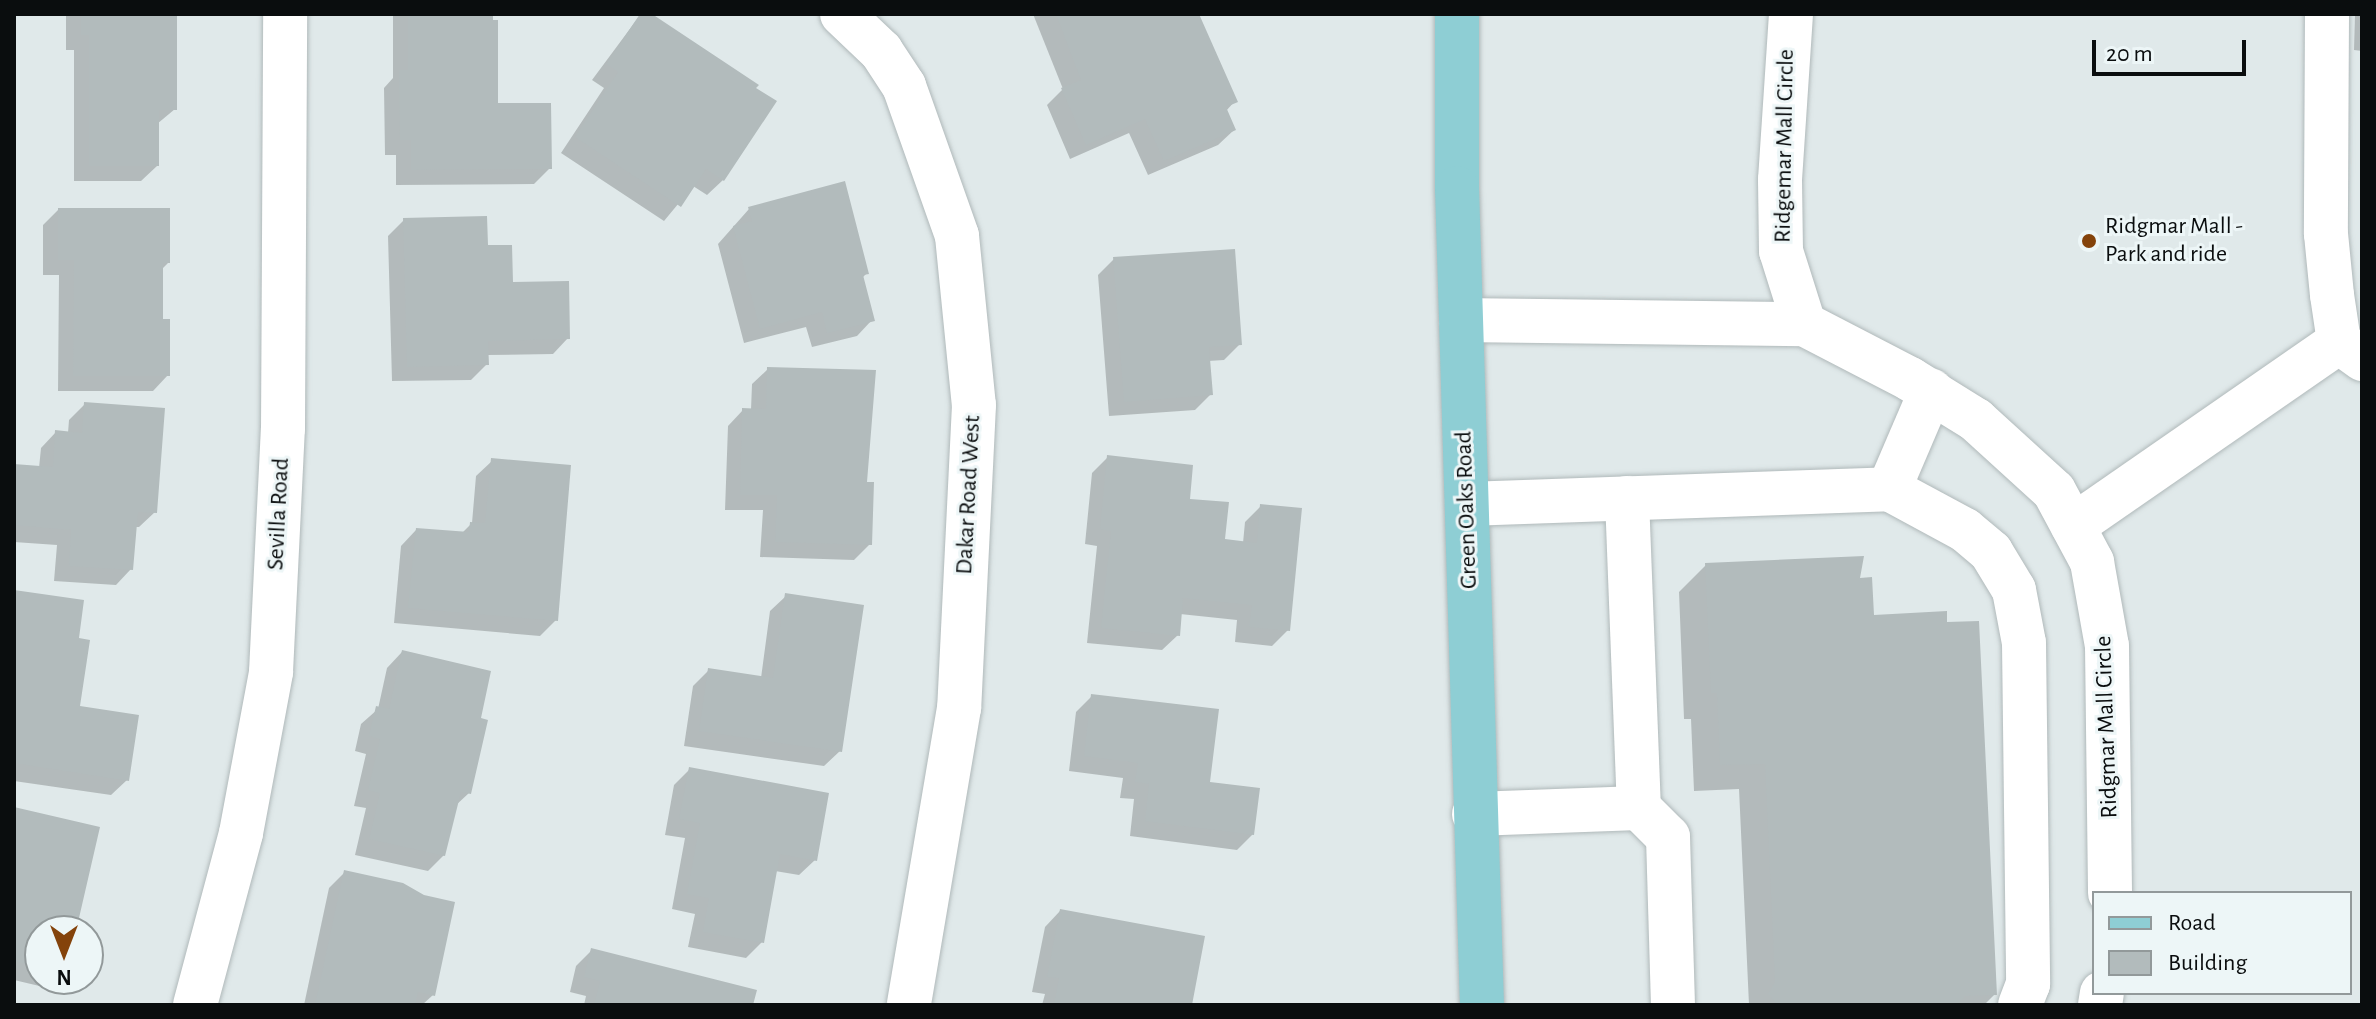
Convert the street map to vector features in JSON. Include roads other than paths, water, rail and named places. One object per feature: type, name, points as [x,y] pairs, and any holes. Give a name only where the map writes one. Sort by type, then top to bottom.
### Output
[{"type":"main road","name":"Green Oaks Road","points":[[1457,14],[1461,320],[1482,1005]]},
{"type":"street","name":"Sevilla Road","points":[[195,1005],[241,833],[271,672],[283,429],[285,14]]},
{"type":"street","name":"Dakar Road West","points":[[842,14],[881,51],[904,86],[957,236],[974,405],[959,708],[909,1005]]},
{"type":"street","name":"Ridgemar Mall Circle","points":[[1791,14],[1780,180],[1781,251],[1804,324]]},
{"type":"street","points":[[2073,526],[2350,351],[2326,234],[2327,14]]},
{"type":"street","points":[[1461,320],[1804,324]]},
{"type":"street","name":"Ridgmar Mall Circle","points":[[1804,324],[1931,391],[1976,420],[2054,491],[2073,526],[2092,562],[2107,646],[2110,891]]},
{"type":"street","points":[[1889,489],[1931,391]]},
{"type":"street","points":[[1467,504],[1889,489],[1965,530],[1991,552],[2014,590],[2024,643],[2028,984],[2020,1005]]},
{"type":"street","points":[[1627,498],[1639,808],[1668,837],[1673,1005]]},
{"type":"street","points":[[1474,814],[1639,808]]},
{"type":"place","name":"Ridgmar Mall - Park and ride","points":[[2089,241]]}]
